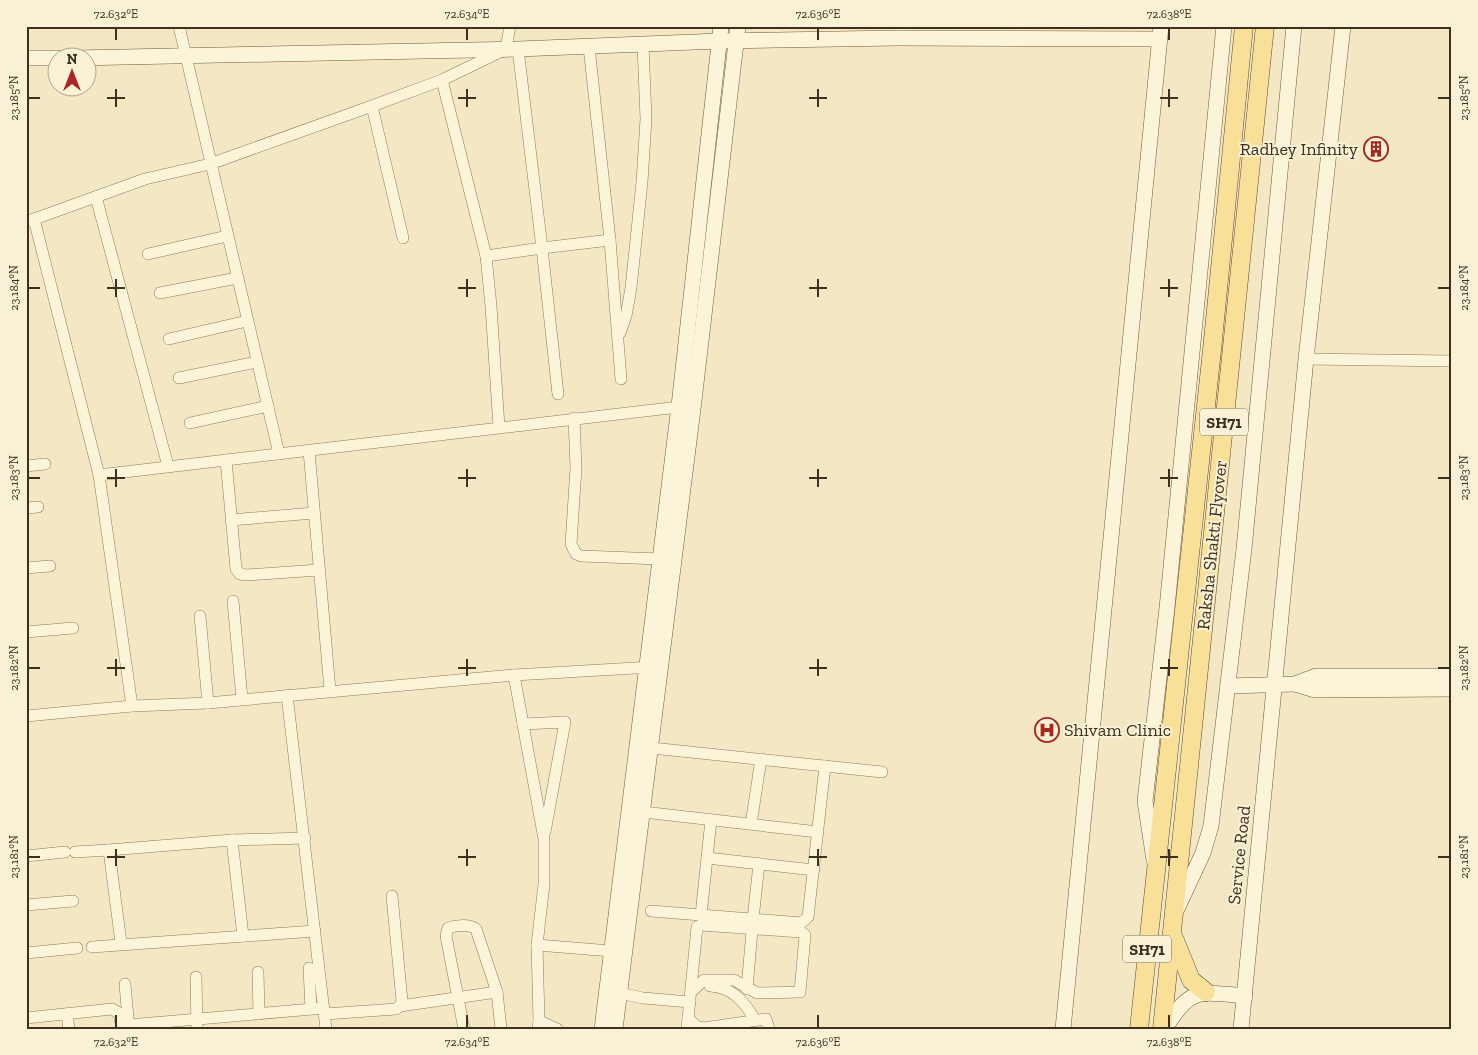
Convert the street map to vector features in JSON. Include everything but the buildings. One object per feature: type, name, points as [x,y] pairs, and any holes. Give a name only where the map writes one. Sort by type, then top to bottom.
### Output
[{"type":"main road","name":"Raksha Shakti Flyover","points":[[1155,869],[1212,350],[1244,26]]},
{"type":"main road","name":"Raksha Shakti Flyover","points":[[1174,914],[1265,26]]},
{"type":"main road","name":"SH71","points":[[1139,1029],[1155,869]]},
{"type":"main road","name":"SH71","points":[[1164,1029],[1174,914]]},
{"type":"main road","points":[[1172,933],[1188,975],[1195,986],[1206,992]]},
{"type":"street","points":[[179,26],[279,454]]},
{"type":"street","points":[[510,26],[542,248],[558,394]]},
{"type":"street","points":[[602,1029],[611,952],[654,667],[686,406],[738,26]]},
{"type":"street","points":[[1155,869],[1144,801],[1167,608],[1224,26]]},
{"type":"street","points":[[1174,914],[1203,853],[1211,826],[1228,686],[1274,249],[1294,26]]},
{"type":"street","name":"Service Road","points":[[1241,1029],[1306,359],[1343,26]]},
{"type":"street","points":[[98,58],[589,47],[643,44],[720,34],[737,42],[897,32],[1160,32],[1063,1029]]},
{"type":"street","points":[[654,667],[660,560],[686,406],[720,34]]},
{"type":"street","points":[[619,338],[626,316],[631,288],[642,182],[646,119],[643,44]]},
{"type":"street","points":[[589,47],[610,240],[621,379]]},
{"type":"street","points":[[132,706],[99,475],[30,220],[145,180],[210,164],[442,80],[512,49]]},
{"type":"street","points":[[26,58],[48,58]]},
{"type":"street","points":[[442,80],[486,256],[499,427]]},
{"type":"street","points":[[372,106],[403,238]]},
{"type":"street","points":[[96,197],[168,466]]},
{"type":"street","points":[[148,254],[227,236]]},
{"type":"street","points":[[486,256],[610,240]]},
{"type":"street","points":[[160,293],[237,278]]},
{"type":"street","points":[[169,339],[247,321]]},
{"type":"street","points":[[1306,359],[1452,361]]},
{"type":"street","points":[[179,378],[257,362]]},
{"type":"street","points":[[190,423],[268,406]]},
{"type":"street","points":[[99,475],[686,406]]},
{"type":"street","points":[[574,418],[576,468],[571,544],[573,549],[580,556],[660,560]]},
{"type":"street","points":[[309,451],[330,690]]},
{"type":"street","points":[[226,460],[234,563],[240,574],[319,570]]},
{"type":"street","points":[[26,466],[45,464]]},
{"type":"street","points":[[231,520],[314,513]]},
{"type":"street","points":[[26,568],[50,566]]},
{"type":"street","points":[[233,601],[242,699]]},
{"type":"street","points":[[200,616],[208,703]]},
{"type":"street","points":[[26,632],[73,628]]},
{"type":"street","points":[[26,716],[132,706],[208,703],[330,690],[514,675],[654,667]]},
{"type":"street","points":[[514,675],[544,838]]},
{"type":"street","points":[[1228,686],[1295,684],[1316,676],[1452,676]]},
{"type":"street","points":[[1295,684],[1315,690],[1452,689]]},
{"type":"street","points":[[287,695],[326,1029]]},
{"type":"street","points":[[523,724],[565,722],[544,838],[544,876],[537,945],[539,1025],[557,1029]]},
{"type":"street","points":[[643,747],[882,772]]},
{"type":"street","points":[[615,1029],[643,812],[643,747]]},
{"type":"street","points":[[751,824],[761,759]]},
{"type":"street","points":[[769,1029],[766,1019],[704,1028],[688,1023],[697,927],[701,925],[801,923],[806,921],[814,870],[825,766]]},
{"type":"street","points":[[643,812],[818,832]]},
{"type":"street","points":[[701,915],[711,820]]},
{"type":"street","points":[[26,856],[232,840],[305,838]]},
{"type":"street","points":[[232,840],[243,936]]},
{"type":"street","points":[[109,850],[121,944]]},
{"type":"street","points":[[707,858],[814,870]]},
{"type":"street","points":[[746,989],[759,864]]},
{"type":"street","points":[[392,896],[402,1001],[400,1006]]},
{"type":"street","points":[[26,905],[73,901]]},
{"type":"street","points":[[619,993],[636,995],[643,998],[690,996],[704,980],[734,980],[746,989],[757,993],[800,992],[806,940],[805,935],[801,932],[701,915],[650,911]]},
{"type":"street","points":[[464,1029],[460,999],[446,936],[448,928],[471,926],[476,929],[497,992],[501,1029]]},
{"type":"street","points":[[92,946],[315,931]]},
{"type":"street","points":[[537,945],[611,952]]},
{"type":"street","points":[[26,953],[76,948]]},
{"type":"street","points":[[309,968],[311,1009]]},
{"type":"street","points":[[258,972],[259,1014]]},
{"type":"street","points":[[196,977],[197,1023]]},
{"type":"street","points":[[125,984],[127,1027]]},
{"type":"street","points":[[701,985],[728,989],[742,1001],[755,1020]]},
{"type":"street","points":[[127,1027],[197,1023],[311,1009],[324,1011],[396,1009],[400,1006],[460,999],[497,992]]},
{"type":"street","points":[[1164,1029],[1186,1000],[1206,992],[1245,996]]},
{"type":"street","points":[[26,1018],[112,1009],[119,1013],[127,1027]]},
{"type":"street","points":[[67,1014],[69,1029]]},
{"type":"place","name":"Radhey Infinity","points":[[1376,149]]},
{"type":"place","name":"Shivam Clinic","points":[[1047,730]]}]
